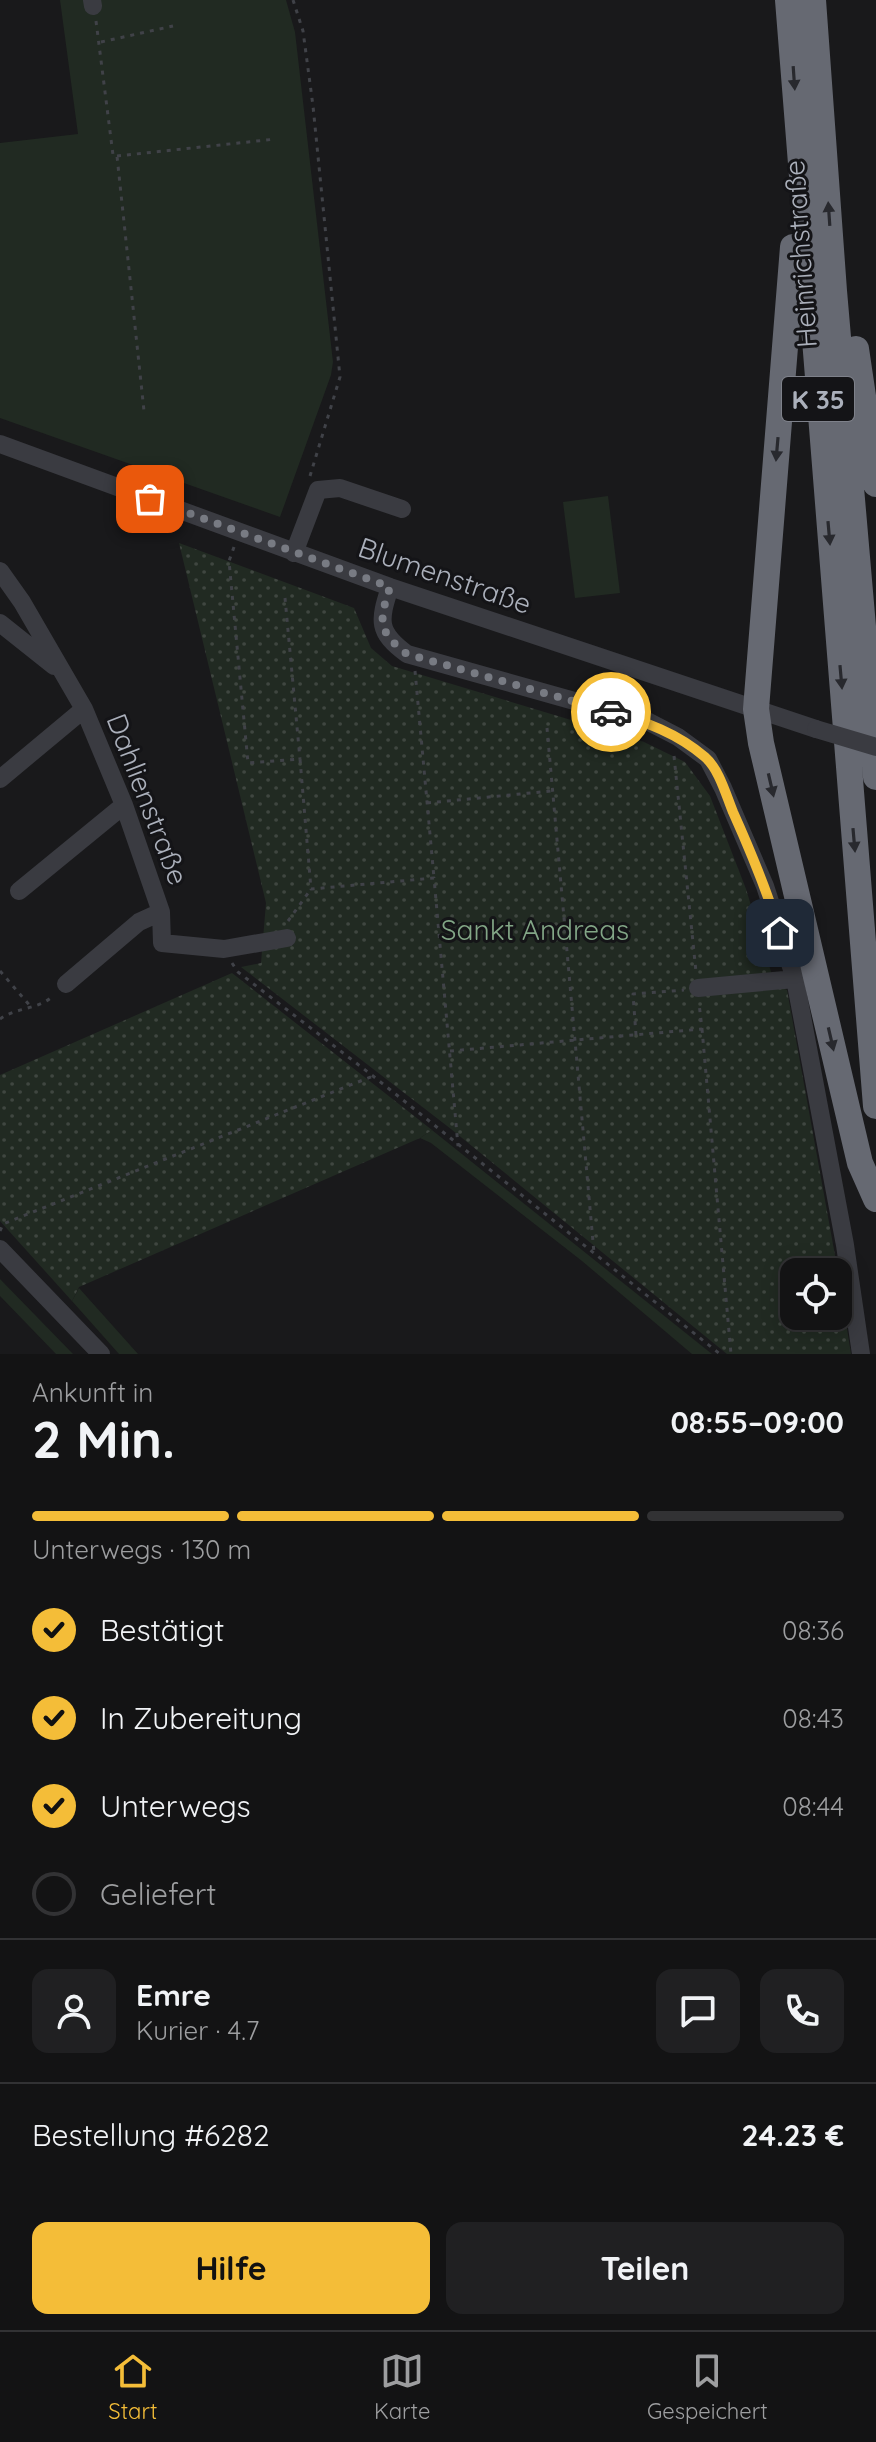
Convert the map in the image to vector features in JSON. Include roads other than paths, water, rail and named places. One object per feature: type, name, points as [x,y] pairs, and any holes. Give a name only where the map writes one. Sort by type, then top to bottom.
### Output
[{"type":"highway","name":"Heinrichstraße","points":[[788,0],[876,1106]]},
{"type":"highway","name":"Heinrichstraße","points":[[813,0],[834,291],[875,744]]},
{"type":"highway","points":[[801,177],[795,214],[756,709],[761,743],[860,1163],[876,1199]]},
{"type":"highway","points":[[834,291],[850,310],[876,484]]},
{"type":"highway","name":"K 35","points":[[875,744],[876,777]]},
{"type":"street","name":"Blumenstraße","points":[[0,444],[390,587],[816,729],[875,744]]},
{"type":"street","points":[[294,553],[318,490],[340,488],[402,509]]},
{"type":"street","name":"Dahlienstraße","points":[[0,571],[22,602],[84,709],[124,805],[161,912],[162,943],[224,949],[287,938]]},
{"type":"street","points":[[390,587],[383,609],[382,627],[389,641],[407,654],[649,722],[678,737],[708,759],[765,886],[795,979],[845,1245],[861,1354]]},
{"type":"street","points":[[2,628],[63,672]]},
{"type":"street","points":[[0,779],[84,709]]},
{"type":"street","points":[[19,891],[124,805]]},
{"type":"street","points":[[66,984],[139,922],[161,912]]},
{"type":"street","points":[[698,988],[795,979]]},
{"type":"street","points":[[0,1249],[101,1354]]},
{"type":"park label","name":"Sankt Andreas","points":[[535,929]]}]
